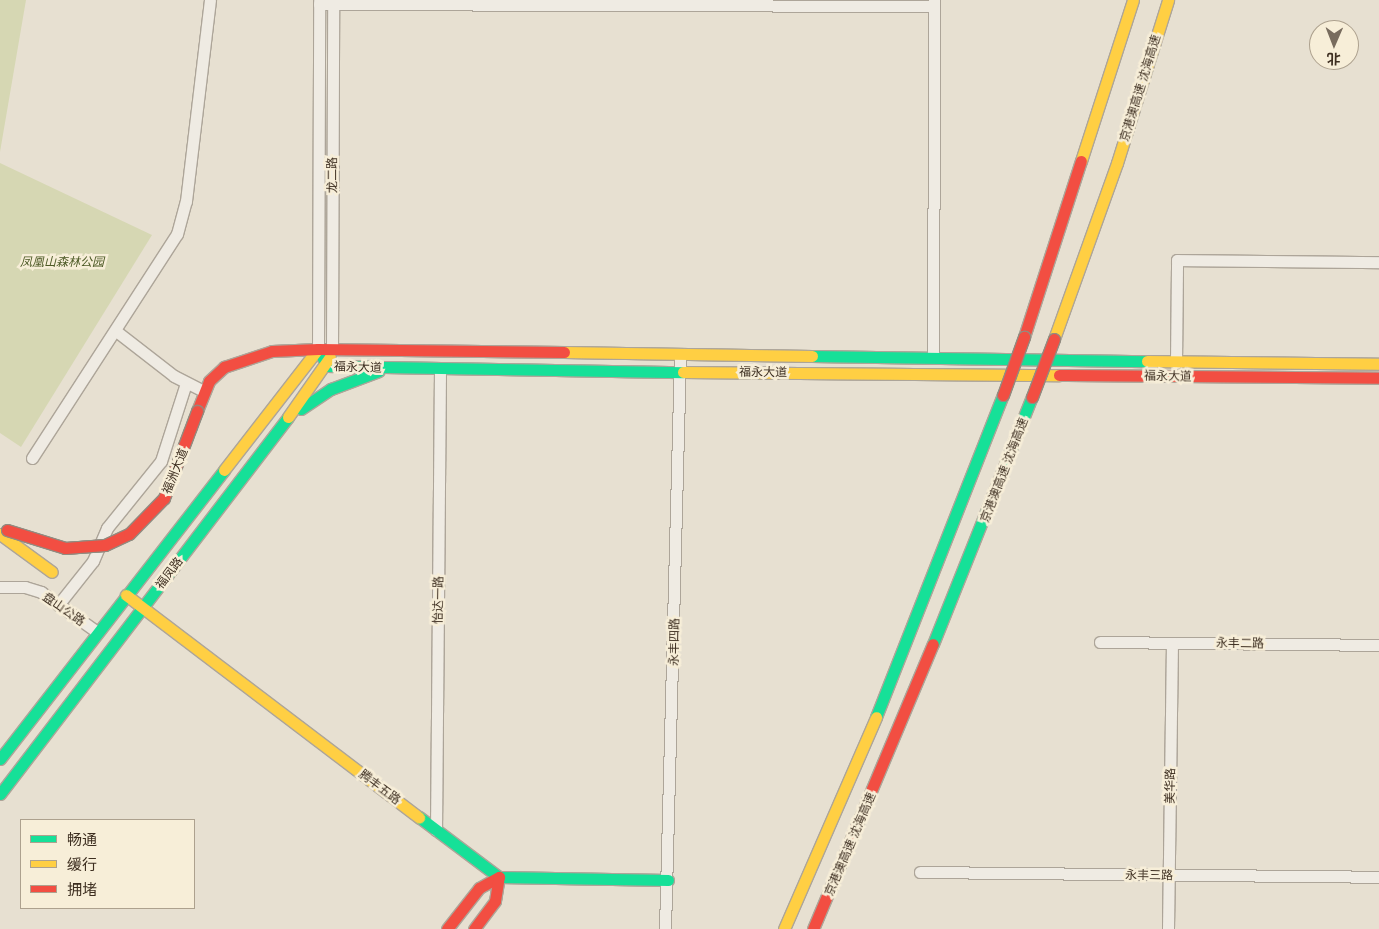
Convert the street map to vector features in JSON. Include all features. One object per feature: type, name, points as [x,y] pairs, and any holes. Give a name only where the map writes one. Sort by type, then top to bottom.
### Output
[{"type":"main road","points":[[784,929],[869,734],[1003,395],[1024,337],[1133,0]]},
{"type":"main road","name":"京港澳高速 沈海高速","points":[[813,929],[898,734],[1032,397],[1117,163],[1168,0]]},
{"type":"main road","name":"福洲大道","points":[[2,530],[65,548],[105,545],[129,534],[164,498],[204,391],[215,373],[233,363],[282,349],[318,349]]},
{"type":"main road","name":"福永大道","points":[[1379,364],[1176,363],[933,357],[680,356],[318,349],[327,366],[394,369],[1379,378]]},
{"type":"main road","name":"福凤路","points":[[0,759],[318,349]]},
{"type":"main road","name":"福凤路","points":[[0,794],[327,366],[332,349]]},
{"type":"main road","points":[[284,422],[330,389],[394,369]]},
{"type":"main road","name":"福洲大道","points":[[2,530],[52,572]]},
{"type":"main road","name":"腾丰五路","points":[[126,595],[499,878]]},
{"type":"main road","points":[[447,929],[479,888],[499,878],[668,880]]},
{"type":"main road","points":[[474,929],[495,901],[499,878]]},
{"type":"street","points":[[32,458],[171,247],[182,220],[210,0]]},
{"type":"street","points":[[319,2],[934,3],[933,357]]},
{"type":"street","name":"龙二路","points":[[318,349],[319,2]]},
{"type":"street","name":"龙二路","points":[[332,349],[333,2]]},
{"type":"street","points":[[1176,363],[1177,260],[1379,262]]},
{"type":"street","points":[[116,331],[186,383],[204,391]]},
{"type":"street","name":"永丰四路","points":[[665,929],[668,880],[680,356]]},
{"type":"street","name":"怡达一路","points":[[436,830],[440,370]]},
{"type":"street","points":[[58,605],[93,561],[107,528],[161,461],[186,383]]},
{"type":"street","name":"盘山公路","points":[[0,587],[33,589],[97,632]]},
{"type":"street","name":"永丰二路","points":[[1100,642],[1379,645]]},
{"type":"street","name":"美华路","points":[[1168,929],[1172,643]]},
{"type":"street","name":"永丰三路","points":[[920,872],[1379,877]]},
{"type":"green space","points":[[0,0],[26,0],[0,152]]},
{"type":"green space","name":"凤凰山森林公园","points":[[0,163],[152,235],[21,447],[0,433]]},
{"type":"traffic: fast","points":[[318,349],[327,366],[683,372]]},
{"type":"traffic: fast","points":[[812,356],[1147,361]]},
{"type":"traffic: fast","points":[[301,409],[331,389],[379,371]]},
{"type":"traffic: fast","points":[[876,717],[1003,395]]},
{"type":"traffic: fast","points":[[933,644],[1032,397]]},
{"type":"traffic: fast","points":[[0,794],[288,417]]},
{"type":"traffic: fast","points":[[0,759],[224,470]]},
{"type":"traffic: fast","points":[[419,817],[499,877],[668,880]]},
{"type":"traffic: slow","points":[[1081,161],[1133,0]]},
{"type":"traffic: slow","points":[[1054,339],[1117,163],[1168,0]]},
{"type":"traffic: slow","points":[[224,470],[318,349]]},
{"type":"traffic: slow","points":[[564,352],[812,356]]},
{"type":"traffic: slow","points":[[288,417],[330,357]]},
{"type":"traffic: slow","points":[[1147,361],[1379,364]]},
{"type":"traffic: slow","points":[[683,372],[1059,375]]},
{"type":"traffic: slow","points":[[0,534],[52,572]]},
{"type":"traffic: slow","points":[[126,595],[419,817]]},
{"type":"traffic: slow","points":[[784,929],[876,717]]},
{"type":"traffic: jam","points":[[1024,337],[1081,161]]},
{"type":"traffic: jam","points":[[1003,395],[1024,337]]},
{"type":"traffic: jam","points":[[1032,397],[1054,339]]},
{"type":"traffic: jam","points":[[318,349],[564,352]]},
{"type":"traffic: jam","points":[[197,411],[209,381],[224,367],[272,351],[318,349]]},
{"type":"traffic: jam","points":[[1059,375],[1379,378]]},
{"type":"traffic: jam","points":[[7,530],[65,548],[105,545],[129,534],[164,498],[197,411]]},
{"type":"traffic: jam","points":[[813,929],[933,644]]},
{"type":"traffic: jam","points":[[447,929],[479,888],[499,877]]},
{"type":"traffic: jam","points":[[474,929],[495,901],[499,877]]}]
